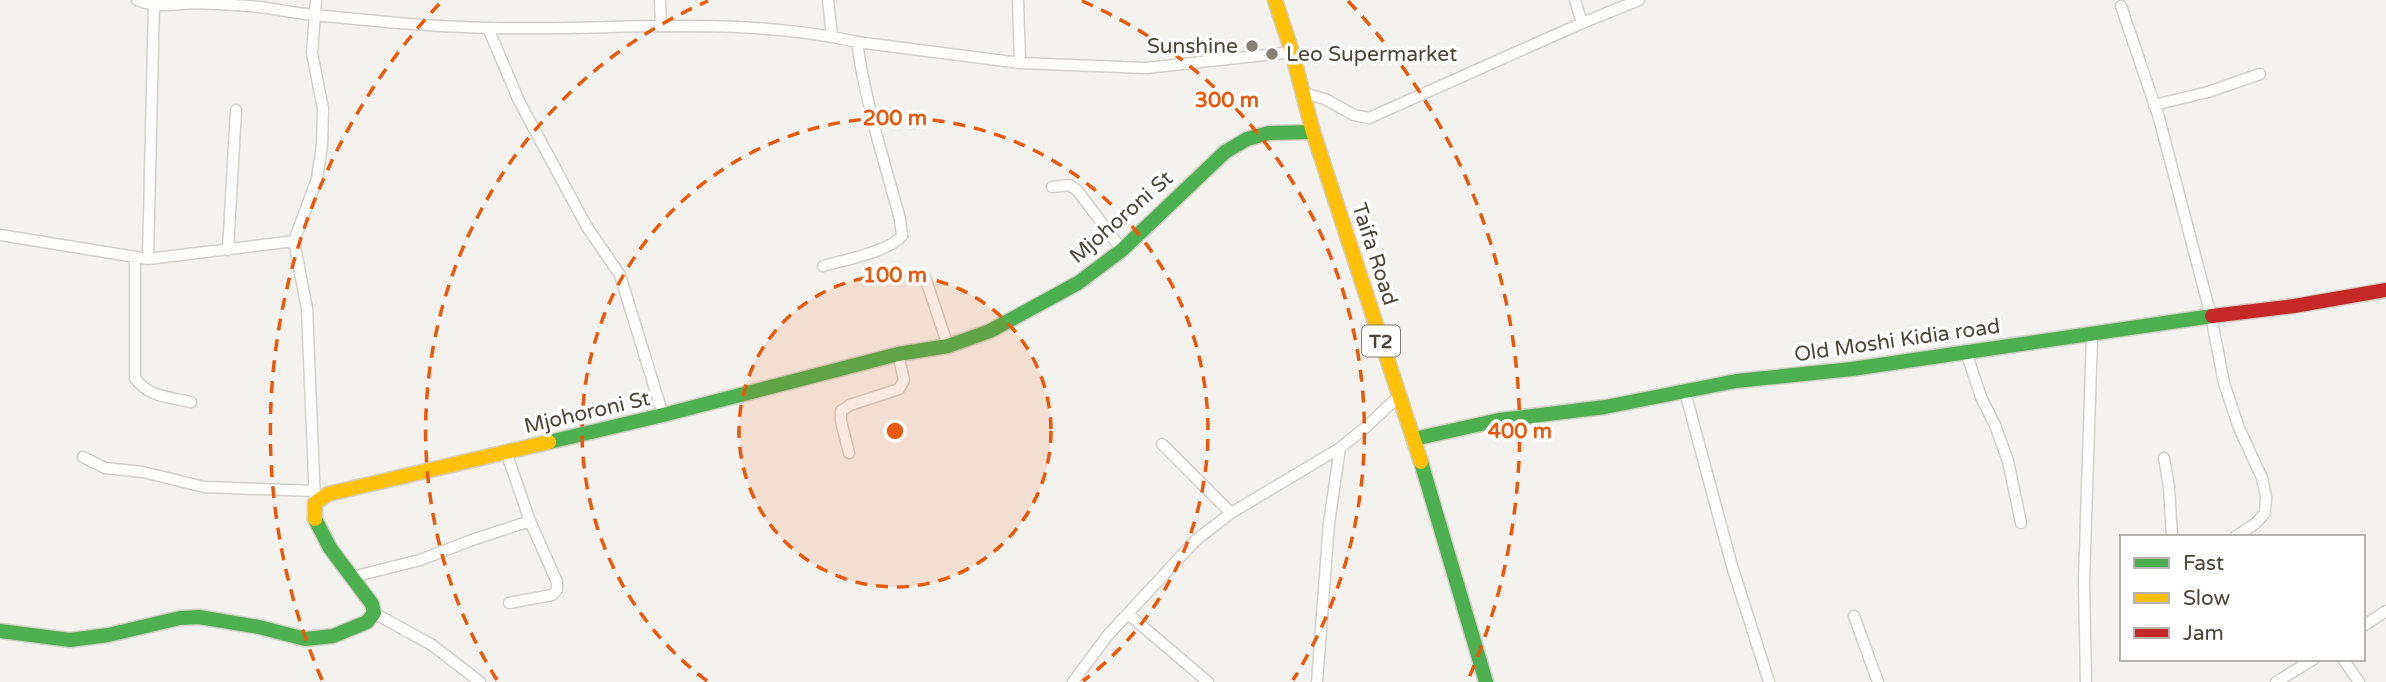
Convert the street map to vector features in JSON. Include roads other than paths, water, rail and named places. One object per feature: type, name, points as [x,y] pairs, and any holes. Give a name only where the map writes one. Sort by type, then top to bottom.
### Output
[{"type":"main road","name":"Taifa Road","points":[[1275,0],[1313,132],[1414,439],[1486,682]]},
{"type":"main road","name":"Mjohoroni St","points":[[315,497],[663,415],[898,354],[948,346],[990,331],[1077,283],[1122,250],[1224,152],[1247,139],[1269,133],[1313,132]]},
{"type":"main road","name":"Old Moshi Kidia road","points":[[1414,439],[1499,421],[1605,407],[1737,382],[1852,369],[2092,335],[2386,290]]},
{"type":"main road","points":[[0,631],[71,640],[108,635],[180,618],[199,617],[245,624],[305,639],[333,636],[367,622],[374,612],[372,604],[330,548],[313,516],[315,497]]},
{"type":"street","points":[[137,0],[155,4],[200,3],[261,7],[314,15],[488,28],[662,26],[751,29],[832,36],[857,42],[1020,63],[1146,68],[1292,52]]},
{"type":"street","points":[[83,457],[105,468],[143,472],[204,487],[315,497],[307,309],[294,241],[317,179],[322,145],[323,109],[312,53],[316,0]]},
{"type":"street","points":[[660,0],[662,26]]},
{"type":"street","points":[[828,0],[832,36]]},
{"type":"street","points":[[1018,0],[1020,63]]},
{"type":"street","points":[[1575,0],[1582,23]]},
{"type":"street","points":[[1303,93],[1325,99],[1354,116],[1369,118],[1639,0]]},
{"type":"street","points":[[148,259],[155,4]]},
{"type":"street","points":[[2121,6],[2154,105],[2211,316],[2224,383],[2239,428],[2262,478],[2266,497],[2265,513],[2255,524],[2238,535]]},
{"type":"street","points":[[488,28],[519,101],[587,227],[620,275],[663,415]]},
{"type":"street","points":[[823,266],[877,250],[896,242],[902,236],[900,219],[863,87],[857,42]]},
{"type":"street","points":[[2154,105],[2208,92],[2260,74]]},
{"type":"street","points":[[228,250],[236,110]]},
{"type":"street","points":[[1052,187],[1069,186],[1077,190],[1122,250]]},
{"type":"street","points":[[0,234],[148,259],[294,241]]},
{"type":"street","points":[[135,258],[135,378],[143,389],[154,395],[191,402]]},
{"type":"street","points":[[925,277],[948,346]]},
{"type":"street","points":[[2086,682],[2084,582],[2092,335]]},
{"type":"street","points":[[1966,352],[1981,397],[2008,461],[2021,523]]},
{"type":"street","points":[[849,453],[841,411],[850,405],[899,389],[904,380],[898,354]]},
{"type":"street","points":[[1685,392],[1732,566],[1769,682]]},
{"type":"street","points":[[1073,682],[1108,635],[1196,540],[1231,513],[1340,448],[1399,396]]},
{"type":"street","points":[[1161,444],[1231,513]]},
{"type":"street","points":[[1317,682],[1329,523],[1340,448]]},
{"type":"street","points":[[506,453],[530,521],[557,582],[552,595],[509,603]]},
{"type":"street","points":[[2164,458],[2172,535]]},
{"type":"street","points":[[352,578],[420,560],[530,521]]},
{"type":"street","points":[[2365,625],[2386,611]]},
{"type":"street","points":[[374,612],[432,645],[480,682]]},
{"type":"street","points":[[1128,614],[1208,682]]},
{"type":"street","points":[[1854,616],[1878,682]]},
{"type":"street","points":[[2276,682],[2311,661]]},
{"type":"street","points":[[2344,661],[2359,682]]},
{"type":"place","name":"Sunshine","points":[[1252,46]]},
{"type":"place","name":"Leo Supermarket","points":[[1272,54]]}]
